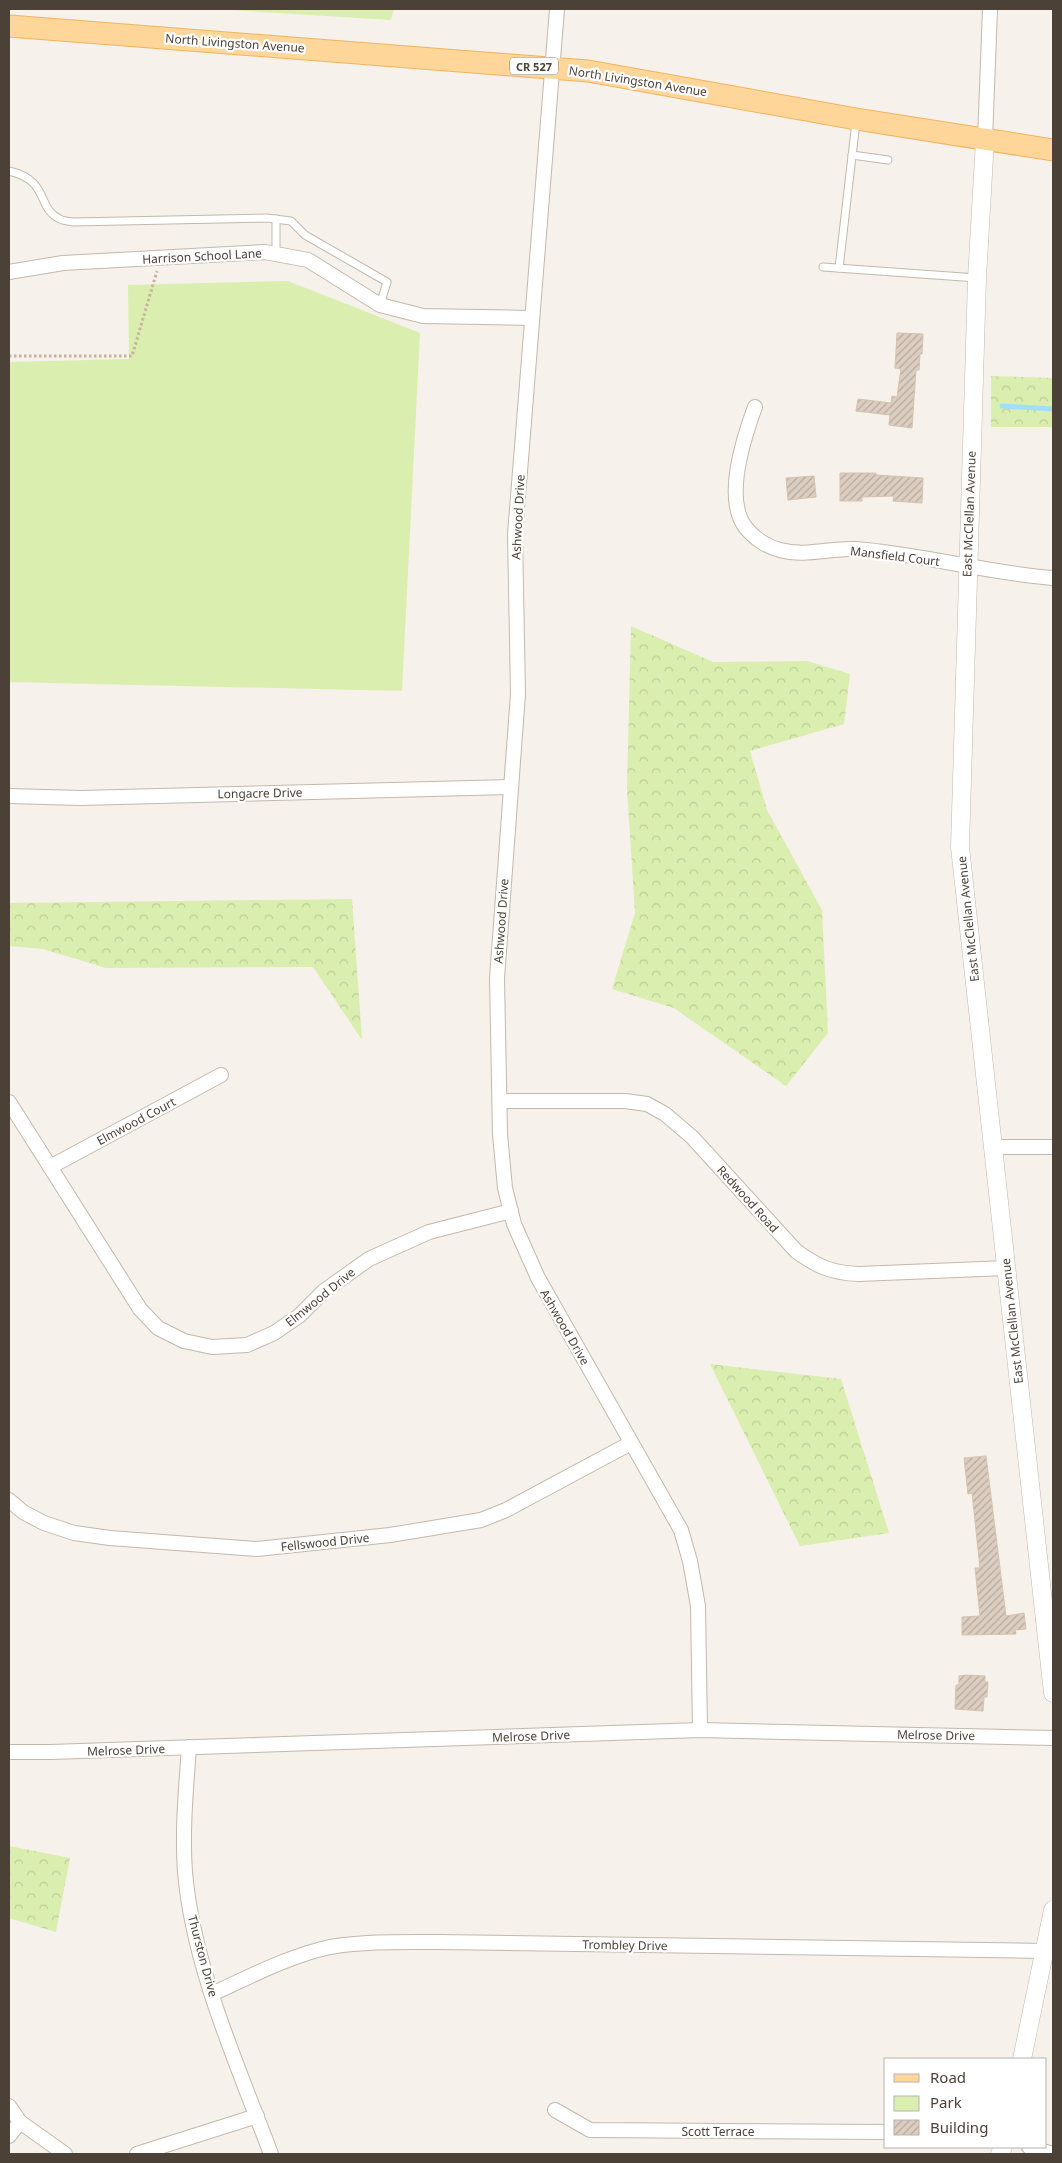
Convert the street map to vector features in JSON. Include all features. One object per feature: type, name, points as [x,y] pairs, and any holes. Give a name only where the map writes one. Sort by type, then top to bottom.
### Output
[{"type":"main road","name":"North Livingston Avenue","points":[[9,26],[588,71],[856,119],[1053,150]]},
{"type":"street","name":"Ashwood Drive","points":[[557,9],[515,534],[518,694],[497,978],[500,1101],[505,1188],[514,1224],[538,1278],[680,1530],[690,1561],[698,1606],[700,1730]]},
{"type":"street","points":[[985,140],[990,9]]},
{"type":"street","name":"East McClellan Avenue","points":[[985,140],[977,278],[960,847],[1053,1693]]},
{"type":"street","name":"Harrison School Lane","points":[[9,272],[63,263],[265,252],[308,260],[380,305],[422,316],[532,318]]},
{"type":"street","name":"Mansfield Court","points":[[755,407],[742,442],[737,480],[737,504],[744,526],[761,542],[778,550],[796,553],[853,549],[968,564],[1030,576],[1053,578]]},
{"type":"street","name":"Longacre Drive","points":[[9,796],[80,798],[512,787]]},
{"type":"street","name":"Elmwood Court","points":[[50,1167],[221,1075]]},
{"type":"street","name":"Redwood Road","points":[[500,1101],[625,1101],[647,1104],[665,1114],[692,1137],[796,1251],[814,1264],[836,1273],[859,1274],[1006,1268]]},
{"type":"street","name":"Elmwood Drive","points":[[9,1102],[140,1308],[158,1328],[184,1341],[212,1346],[247,1345],[274,1333],[299,1316],[324,1291],[346,1273],[378,1255],[429,1232],[511,1212]]},
{"type":"street","points":[[993,1147],[1053,1147]]},
{"type":"street","name":"Fellswood Drive","points":[[9,1500],[24,1512],[44,1523],[74,1533],[110,1538],[257,1549],[390,1536],[481,1520],[506,1510],[631,1443]]},
{"type":"street","name":"Melrose Drive","points":[[9,1752],[700,1730],[1053,1738]]},
{"type":"street","name":"Thurston Drive","points":[[189,1747],[184,1824],[185,1873],[194,1927],[220,2018],[271,2154]]},
{"type":"street","points":[[1022,2058],[1050,1952],[1053,1910]]},
{"type":"street","name":"Trombley Drive","points":[[212,1994],[284,1960],[330,1947],[377,1943],[438,1942],[1050,1952]]},
{"type":"street","points":[[9,2106],[20,2122],[65,2154]]},
{"type":"street","name":"Scott Terrace","points":[[555,2110],[590,2130],[884,2132]]},
{"type":"street","points":[[136,2154],[256,2116]]},
{"type":"street","points":[[9,2136],[20,2122]]},
{"type":"street","points":[[1032,2148],[1053,2154]]},
{"type":"lane","points":[[839,268],[856,119]]},
{"type":"lane","points":[[852,155],[888,160]]},
{"type":"lane","points":[[9,171],[28,178],[38,187],[49,209],[57,218],[73,222],[276,219],[291,221],[305,235],[387,282],[380,305]]},
{"type":"lane","points":[[276,219],[276,254]]},
{"type":"lane","points":[[823,267],[977,278]]},
{"type":"path","points":[[9,356],[132,356],[161,258]]},
{"type":"green space","points":[[216,9],[394,9],[391,20]]},
{"type":"green space","points":[[288,281],[420,333],[402,691],[9,682],[9,362],[129,359],[128,285]]},
{"type":"green space","points":[[991,376],[1053,378],[1053,427],[991,427]]},
{"type":"green space","points":[[631,626],[713,662],[807,661],[850,674],[844,724],[750,751],[767,810],[822,910],[828,1033],[786,1086],[674,1008],[612,989],[635,913],[627,789]]},
{"type":"green space","points":[[352,899],[362,1040],[313,967],[106,968],[43,949],[9,946],[9,903]]},
{"type":"green space","points":[[710,1364],[841,1379],[889,1533],[800,1546]]},
{"type":"green space","points":[[9,1846],[70,1858],[56,1932],[9,1918]]},
{"type":"building","points":[[897,333],[923,334],[919,370],[916,370],[912,428],[889,425],[890,415],[856,411],[858,399],[891,403],[892,396],[897,397],[901,369],[895,368]]},
{"type":"building","points":[[840,473],[876,473],[876,475],[923,478],[922,503],[893,501],[894,496],[862,497],[862,501],[840,501]]},
{"type":"building","points":[[814,476],[816,497],[788,500],[786,478]]},
{"type":"building","points":[[986,1456],[1006,1616],[1024,1613],[1026,1629],[1015,1630],[1016,1634],[962,1635],[962,1617],[980,1616],[975,1568],[980,1568],[972,1493],[968,1494],[964,1458]]},
{"type":"building","points":[[959,1676],[985,1676],[985,1682],[988,1682],[987,1697],[984,1697],[983,1711],[955,1709],[956,1685],[959,1685]]},
{"type":"waterway","points":[[1002,406],[1053,409]]}]
